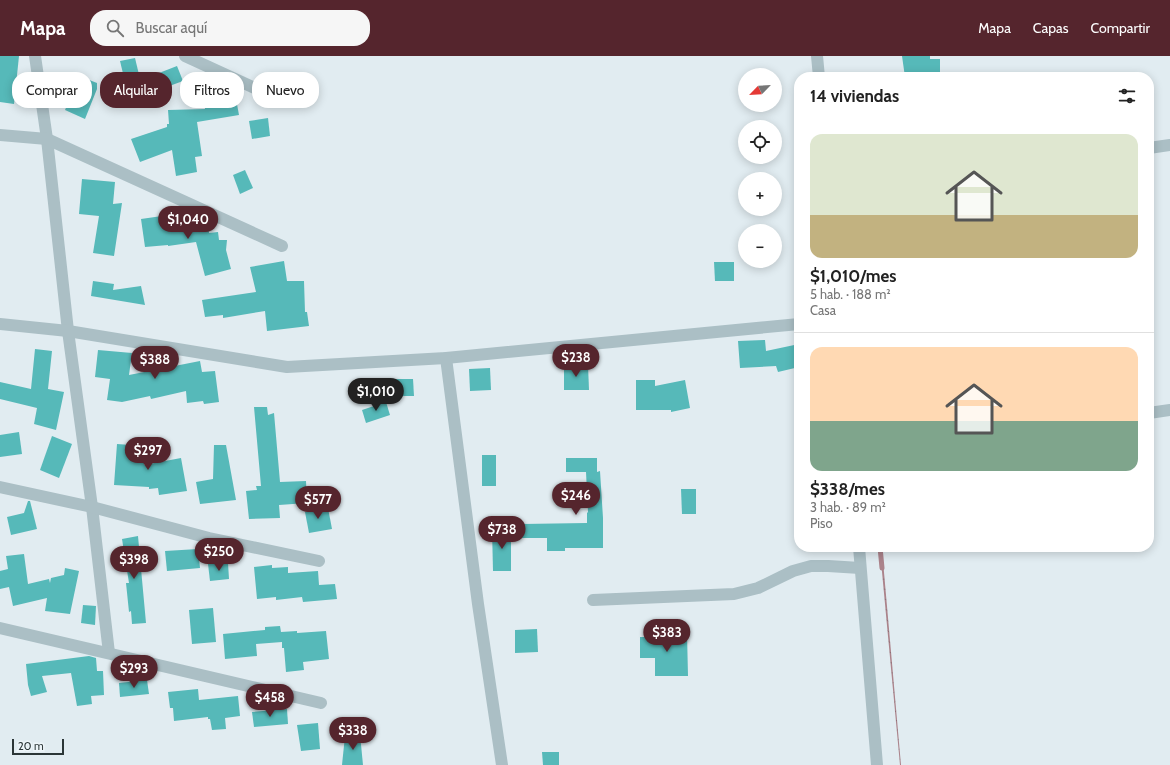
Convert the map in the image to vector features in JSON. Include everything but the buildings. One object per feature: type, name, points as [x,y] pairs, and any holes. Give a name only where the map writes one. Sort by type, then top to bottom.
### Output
[{"type":"street","points":[[35,56],[47,139],[68,331],[92,507],[109,653]]},
{"type":"street","points":[[185,56],[252,87]]},
{"type":"street","points":[[817,56],[819,72]]},
{"type":"street","points":[[0,135],[47,139],[282,246]]},
{"type":"street","points":[[1154,147],[1170,145]]},
{"type":"street","points":[[0,324],[68,331],[287,367],[446,358],[794,324]]},
{"type":"street","points":[[446,358],[478,604],[502,765]]},
{"type":"street","points":[[1154,412],[1170,410]]},
{"type":"street","points":[[0,487],[92,507],[209,538],[319,561]]},
{"type":"street","points":[[859,552],[877,765]]},
{"type":"street","points":[[593,600],[734,594],[758,588],[793,571],[810,566],[860,568]]},
{"type":"street","points":[[0,628],[321,703]]},
{"type":"water","points":[[881,561],[883,561],[901,765],[900,765]]},
{"type":"waterway","points":[[880,552],[882,568]]}]
